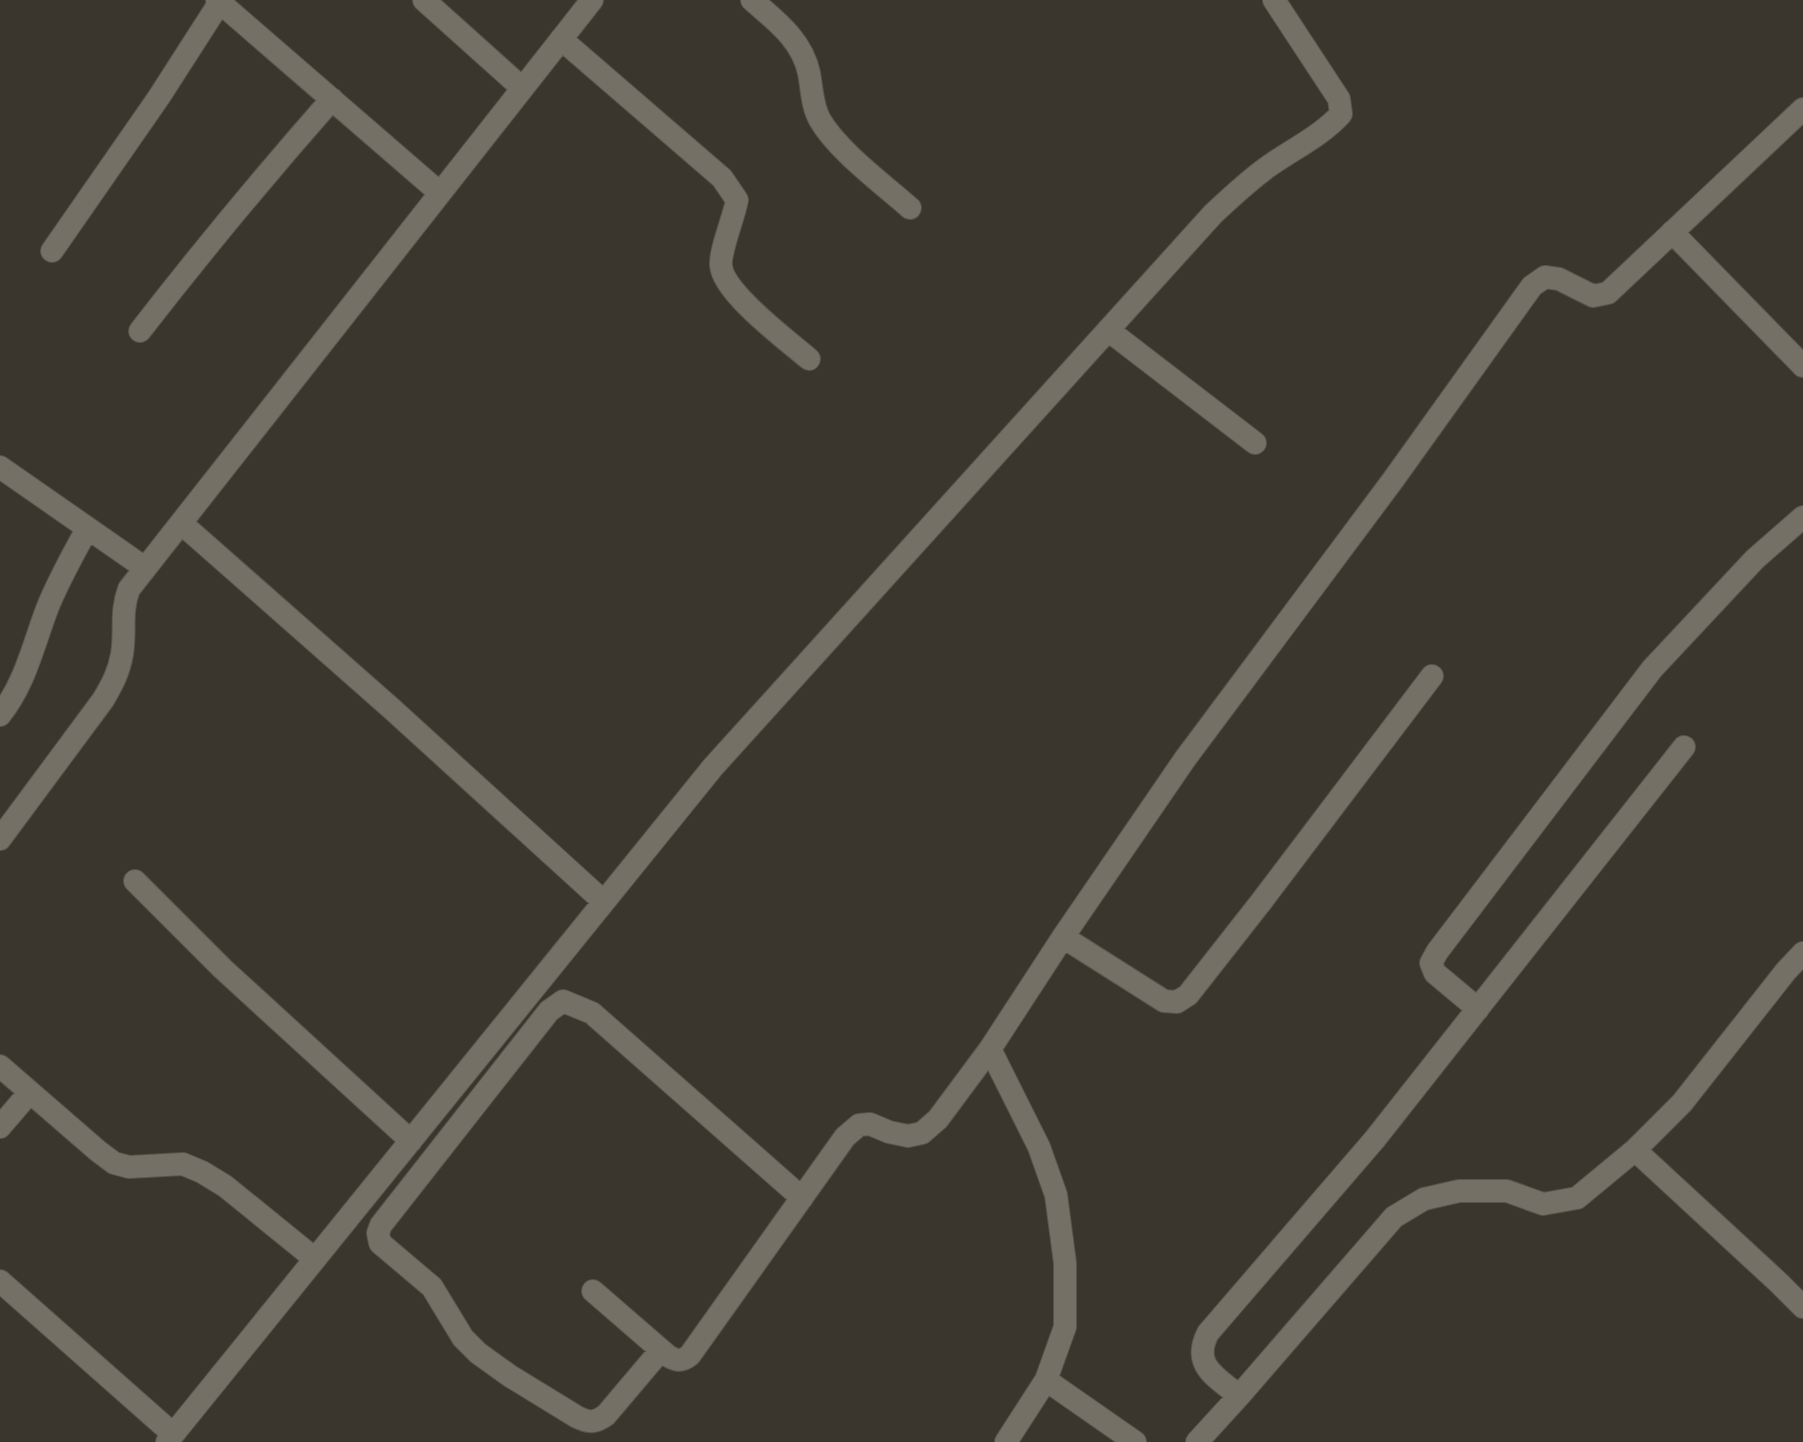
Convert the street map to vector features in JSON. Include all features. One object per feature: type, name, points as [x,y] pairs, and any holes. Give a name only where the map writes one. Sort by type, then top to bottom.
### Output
[{"type":"street","points":[[424,0],[522,88]]},
{"type":"street","points":[[0,839],[103,700],[116,678],[122,654],[123,604],[129,589],[592,0]]},
{"type":"street","points":[[752,0],[790,34],[803,54],[809,73],[812,96],[819,120],[835,141],[910,208]]},
{"type":"street","points":[[0,1281],[170,1438],[713,766],[1213,214],[1234,194],[1267,167],[1331,124],[1341,114],[1339,99],[1274,0]]},
{"type":"street","points":[[52,251],[158,97],[219,1],[440,193]]},
{"type":"street","points":[[561,39],[722,178],[730,188],[737,200],[721,265],[725,279],[736,294],[809,359]]},
{"type":"street","points":[[140,331],[205,247],[265,174],[332,99]]},
{"type":"street","points":[[593,1291],[661,1350],[676,1361],[684,1360],[690,1355],[845,1136],[859,1125],[870,1124],[889,1132],[908,1136],[922,1133],[938,1119],[990,1049],[1063,937],[1185,759],[1393,480],[1532,286],[1545,277],[1559,279],[1593,296],[1608,293],[1803,109]]},
{"type":"street","points":[[1672,232],[1803,366]]},
{"type":"street","points":[[1108,330],[1255,444]]},
{"type":"street","points":[[0,467],[145,568]]},
{"type":"street","points":[[1478,1009],[1435,973],[1431,963],[1437,952],[1652,669],[1750,564],[1803,516]]},
{"type":"street","points":[[181,523],[392,709],[604,902]]},
{"type":"street","points":[[0,715],[8,705],[25,675],[47,609],[87,529]]},
{"type":"street","points":[[1063,937],[1164,1001],[1177,1002],[1188,995],[1261,902],[1432,676]]},
{"type":"street","points":[[1239,1396],[1207,1369],[1202,1355],[1202,1345],[1208,1333],[1375,1139],[1684,747]]},
{"type":"street","points":[[135,881],[223,969],[411,1141]]},
{"type":"street","points":[[1196,1442],[1239,1396],[1394,1217],[1424,1199],[1459,1191],[1507,1191],[1543,1204],[1577,1198],[1635,1150],[1682,1103],[1786,970],[1803,953]]},
{"type":"street","points":[[661,1350],[606,1415],[598,1421],[588,1423],[510,1376],[478,1353],[463,1338],[432,1287],[380,1243],[378,1233],[381,1226],[549,1012],[563,1001],[592,1013],[802,1198]]},
{"type":"street","points":[[990,1049],[1039,1147],[1056,1194],[1065,1263],[1065,1327],[1046,1380],[1006,1442]]},
{"type":"street","points":[[0,1066],[98,1152],[114,1163],[129,1167],[183,1164],[202,1172],[225,1186],[315,1259]]},
{"type":"street","points":[[468,1070],[489,1088]]},
{"type":"street","points":[[0,1127],[30,1092]]},
{"type":"street","points":[[1635,1150],[1803,1307]]},
{"type":"street","points":[[1046,1380],[1135,1442]]}]
